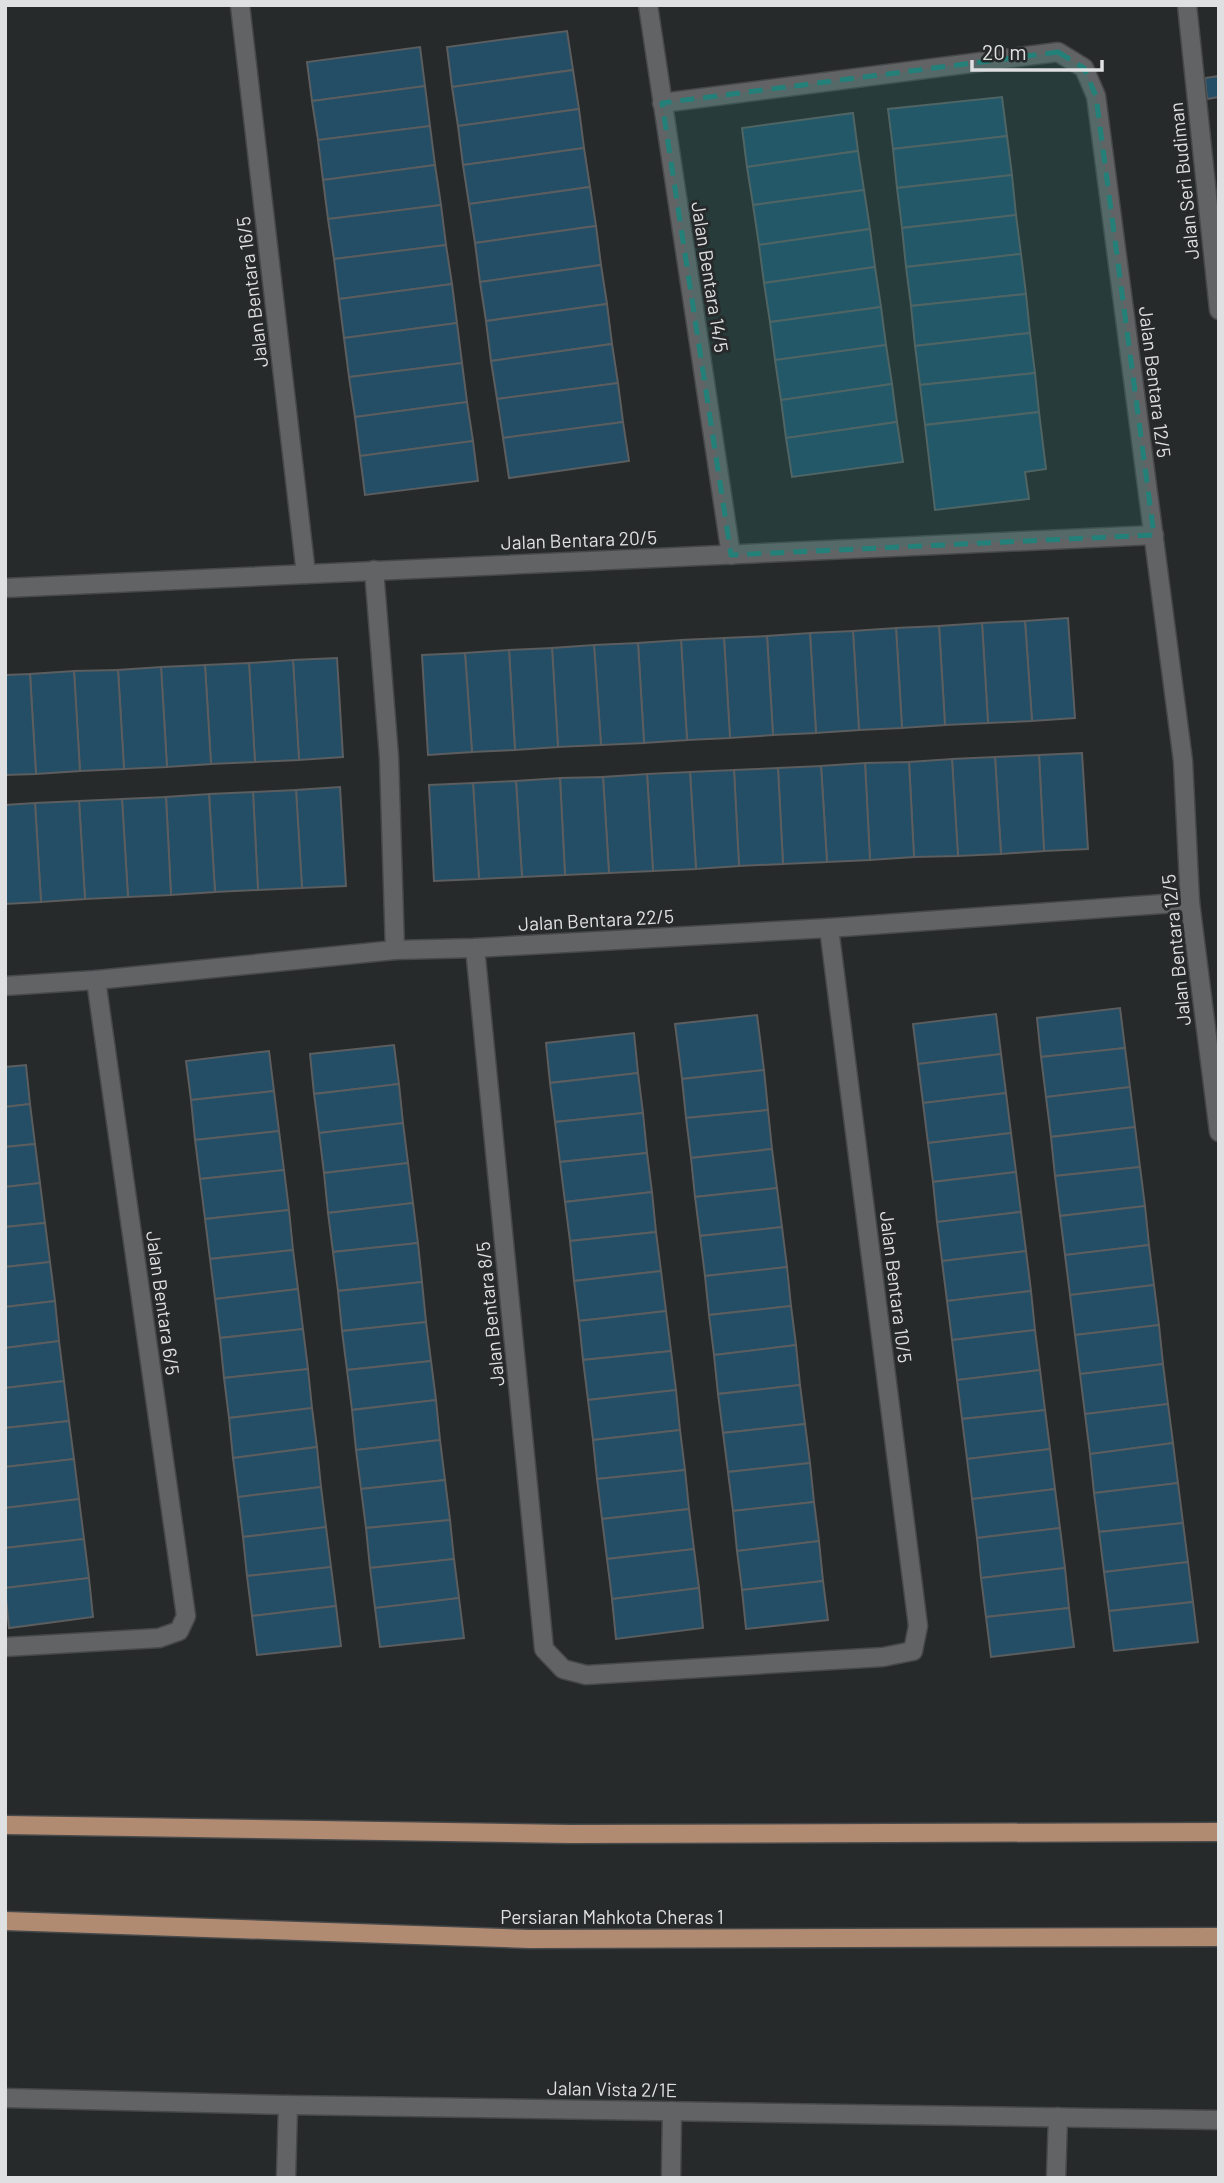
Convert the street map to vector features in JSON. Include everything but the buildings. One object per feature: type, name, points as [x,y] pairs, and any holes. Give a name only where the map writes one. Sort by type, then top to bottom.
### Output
[{"type":"main road","points":[[5,1825],[570,1834],[1219,1832]]},
{"type":"main road","name":"Persiaran Mahkota Cheras 1","points":[[5,1921],[529,1939],[1219,1937]]},
{"type":"street","name":"Jalan Bentara 16/5","points":[[240,5],[306,574]]},
{"type":"street","name":"Jalan Bentara 14/5","points":[[648,5],[731,555]]},
{"type":"street","name":"Jalan Seri Budiman","points":[[1187,5],[1219,310]]},
{"type":"street","name":"Jalan Bentara 12/5","points":[[662,103],[1058,52],[1084,68],[1096,96],[1183,761],[1190,902],[1219,1132]]},
{"type":"street","name":"Jalan Bentara 20/5","points":[[6,584],[306,574],[1154,536]]},
{"type":"street","points":[[374,570],[388,757],[395,950]]},
{"type":"street","name":"Jalan Bentara 22/5","points":[[5,986],[96,980],[395,950],[829,928],[1190,902]]},
{"type":"street","name":"Jalan Bentara 10/5","points":[[563,1669],[586,1675],[883,1657],[913,1651],[918,1626],[829,928]]},
{"type":"street","name":"Jalan Bentara 8/5","points":[[475,948],[544,1649],[563,1669]]},
{"type":"street","name":"Jalan Bentara 6/5","points":[[5,1647],[159,1638],[179,1631],[186,1616],[96,980]]},
{"type":"street","name":"Jalan Vista 2/1E","points":[[5,2098],[1219,2120]]},
{"type":"street","points":[[286,2178],[288,2105]]},
{"type":"street","points":[[671,2178],[672,2111]]},
{"type":"street","points":[[1056,2178],[1058,2117]]},
{"type":"highlighted area","points":[[1058,52],[1084,68],[1096,96],[1154,535],[731,555],[662,103]]}]
